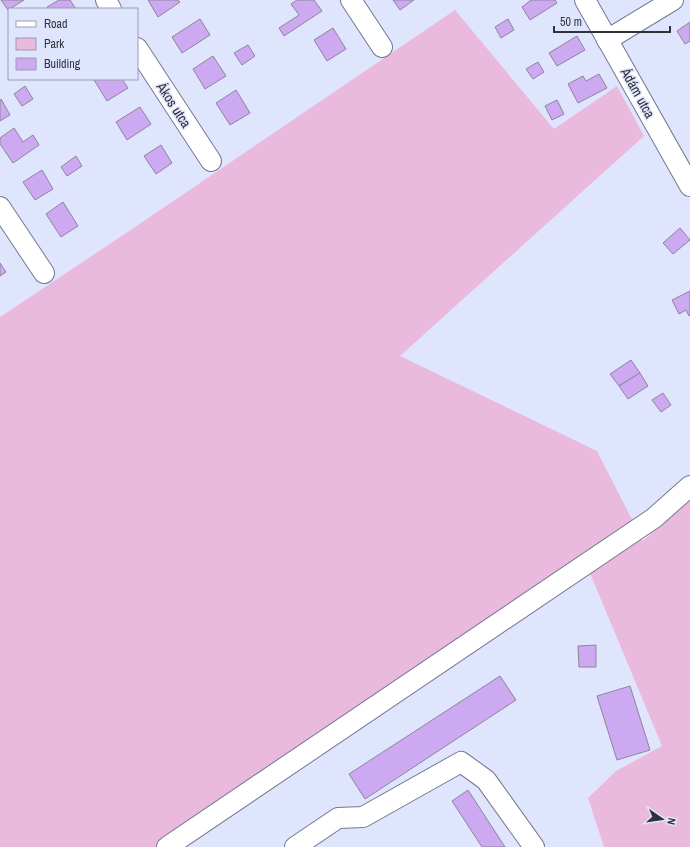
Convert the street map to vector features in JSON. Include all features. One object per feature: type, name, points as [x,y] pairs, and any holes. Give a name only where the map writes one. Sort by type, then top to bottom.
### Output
[{"type":"street","points":[[351,0],[382,47]]},
{"type":"street","name":"Ádám utca","points":[[585,0],[690,186]]},
{"type":"street","points":[[607,40],[673,0]]},
{"type":"street","name":"Ákos utca","points":[[138,50],[211,161]]},
{"type":"street","points":[[0,208],[44,273]]},
{"type":"street","points":[[166,847],[654,518],[690,486]]},
{"type":"street","points":[[294,847],[338,818],[363,817],[461,762],[486,780],[534,847]]},
{"type":"green space","points":[[455,10],[554,129],[617,86],[644,136],[400,356],[597,451],[643,541],[690,499],[690,847],[604,847],[588,798],[616,771],[662,746],[590,573],[187,847],[0,847],[0,317]]},
{"type":"building","points":[[1,0],[24,0],[11,8],[8,8],[8,10]]},
{"type":"building","points":[[59,0],[70,0],[75,8],[48,8]]},
{"type":"building","points":[[148,0],[178,0],[180,2],[158,17]]},
{"type":"building","points":[[297,0],[314,0],[322,11],[284,36],[279,28],[299,15],[291,4]]},
{"type":"building","points":[[393,0],[414,0],[400,10]]},
{"type":"building","points":[[531,0],[555,0],[557,3],[530,20],[522,7]]},
{"type":"building","points":[[200,19],[210,35],[182,53],[172,37]]},
{"type":"building","points":[[508,19],[514,30],[501,38],[495,27]]},
{"type":"building","points":[[690,22],[690,41],[685,44],[677,31]]},
{"type":"building","points":[[333,28],[346,49],[327,61],[314,40]]},
{"type":"building","points":[[577,36],[585,50],[557,66],[549,53]]},
{"type":"building","points":[[248,45],[255,56],[242,65],[234,53]]},
{"type":"building","points":[[213,56],[226,76],[205,89],[193,69]]},
{"type":"building","points":[[538,62],[544,72],[533,79],[526,69]]},
{"type":"building","points":[[599,74],[607,88],[578,103],[568,84],[583,76],[586,81]]},
{"type":"building","points":[[94,80],[123,80],[128,88],[107,101]]},
{"type":"building","points":[[25,86],[33,99],[22,106],[14,94]]},
{"type":"building","points":[[236,90],[250,113],[230,125],[216,103]]},
{"type":"building","points":[[1,99],[10,115],[0,121],[0,100]]},
{"type":"building","points":[[557,100],[564,114],[552,120],[545,106]]},
{"type":"building","points":[[140,107],[151,124],[127,140],[116,122]]},
{"type":"building","points":[[14,128],[23,142],[33,135],[39,145],[13,163],[0,144],[0,138]]},
{"type":"building","points":[[161,145],[172,163],[156,174],[144,156]]},
{"type":"building","points":[[76,156],[82,166],[67,176],[61,167]]},
{"type":"building","points":[[42,170],[53,189],[35,200],[23,182]]},
{"type":"building","points":[[63,202],[78,226],[61,237],[46,214]]},
{"type":"building","points":[[680,228],[690,240],[673,254],[663,243]]},
{"type":"building","points":[[0,263],[6,272],[0,276]]},
{"type":"building","points":[[690,291],[690,315],[689,316],[686,310],[679,314],[672,300]]},
{"type":"building","points":[[631,360],[640,373],[619,386],[610,374]]},
{"type":"building","points":[[640,373],[648,386],[628,399],[619,386]]},
{"type":"building","points":[[663,393],[671,405],[661,412],[652,400]]},
{"type":"building","points":[[596,645],[596,667],[579,667],[578,646]]},
{"type":"building","points":[[500,676],[516,700],[365,799],[349,774]]},
{"type":"building","points":[[630,686],[650,750],[617,760],[597,696]]},
{"type":"building","points":[[468,790],[505,847],[482,847],[452,801]]}]
